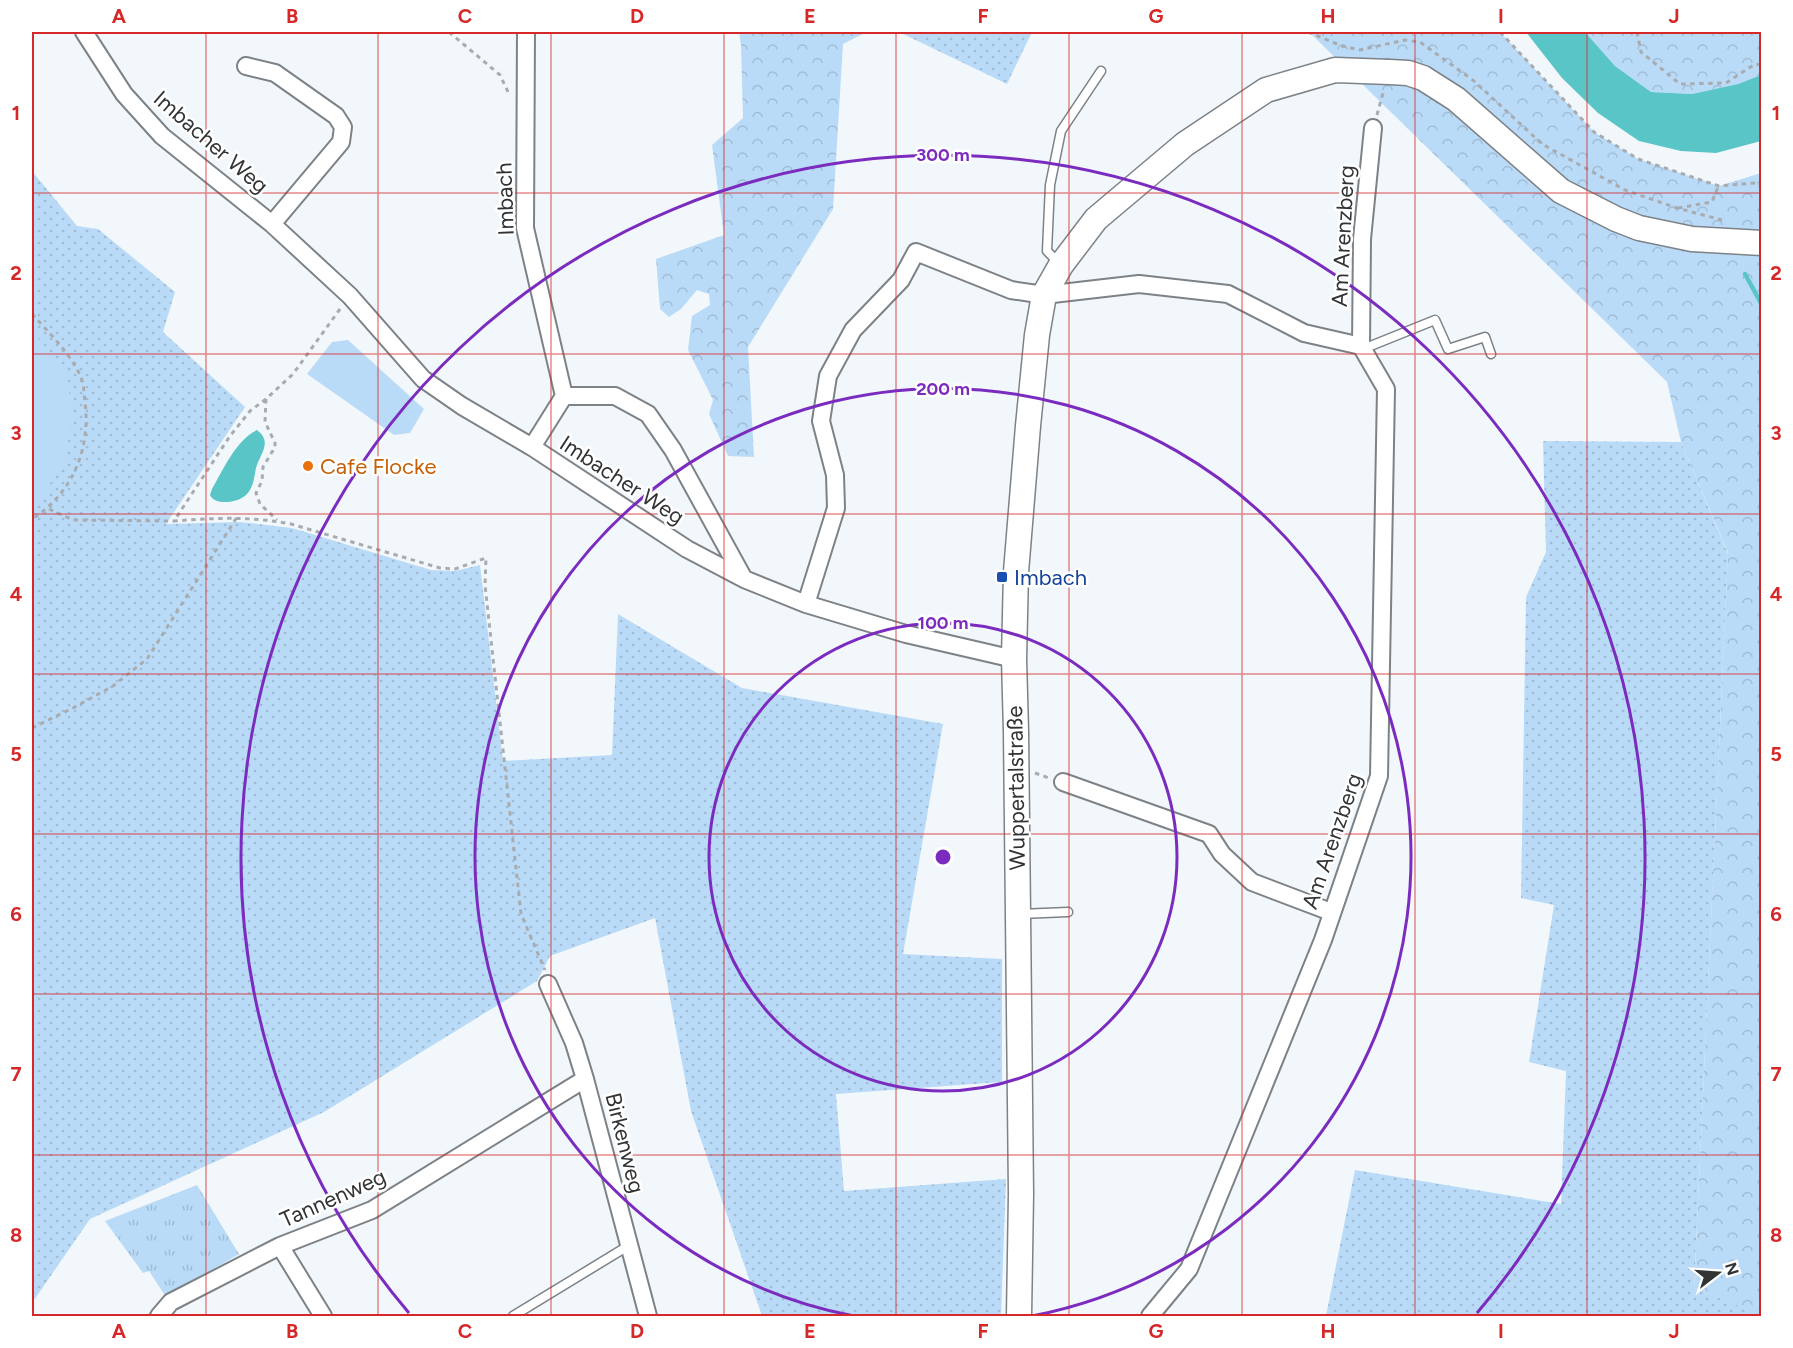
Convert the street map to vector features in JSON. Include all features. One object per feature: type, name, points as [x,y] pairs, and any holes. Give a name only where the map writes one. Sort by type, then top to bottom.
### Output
[{"type":"main road","name":"Wuppertalstraße","points":[[1020,1317],[1021,1194],[1014,659],[1020,518],[1037,335],[1044,295],[1061,265],[1096,219],[1185,144],[1266,90],[1335,70],[1408,73],[1438,86],[1561,191],[1616,219],[1639,228],[1692,238],[1761,243]]},
{"type":"street","name":"Imbacher Weg","points":[[84,32],[124,94],[162,136],[272,224],[350,296],[423,379],[462,406],[532,447],[687,549],[744,579],[806,604],[906,634],[1014,659]]},
{"type":"street","name":"Imbach","points":[[526,32],[525,228],[564,396]]},
{"type":"street","name":"Imbacher Weg","points":[[246,66],[275,73],[336,116],[343,127],[341,142],[272,224]]},
{"type":"street","name":"Am Arenzberg","points":[[1150,1317],[1189,1269],[1323,940],[1379,776],[1386,388],[1362,347],[1362,239],[1372,128]]},
{"type":"street","name":"Am Arenzberg","points":[[806,604],[836,508],[835,475],[821,421],[828,376],[853,330],[901,280],[916,252],[1011,290],[1044,295],[1139,284],[1228,294],[1304,333],[1362,347]]},
{"type":"street","points":[[532,447],[564,396],[615,396],[648,414],[674,450],[744,579]]},
{"type":"street","points":[[1063,782],[1209,834],[1222,854],[1252,882],[1331,912]]},
{"type":"street","name":"Birkenweg","points":[[548,984],[574,1043],[585,1079],[648,1317]]},
{"type":"street","name":"Tannenweg","points":[[159,1317],[171,1302],[280,1246],[372,1210],[585,1079]]},
{"type":"street","points":[[280,1246],[320,1315]]},
{"type":"lane","points":[[1061,265],[1047,251],[1050,185],[1060,131],[1101,71]]},
{"type":"lane","points":[[1362,347],[1435,320],[1448,349],[1485,337],[1491,354]]},
{"type":"lane","points":[[1017,914],[1068,912]]},
{"type":"lane","points":[[513,1317],[628,1246]]},
{"type":"path","points":[[449,32],[500,75],[510,95]]},
{"type":"path","points":[[1500,32],[1594,132],[1638,159],[1719,186],[1754,183],[1761,187]]},
{"type":"path","points":[[1637,32],[1641,52],[1680,84],[1726,83],[1755,64],[1761,65]]},
{"type":"path","points":[[1372,128],[1390,72]]},
{"type":"path","points":[[1677,208],[1712,202],[1719,186]]},
{"type":"path","points":[[174,521],[230,436],[250,411],[293,374],[350,296]]},
{"type":"path","points":[[32,314],[58,343],[81,376],[87,423],[77,466],[65,490],[48,509],[32,519]]},
{"type":"path","points":[[266,399],[265,422],[275,442],[275,447],[264,467],[262,481],[256,493],[266,511],[279,522]]},
{"type":"path","points":[[48,509],[73,520],[174,521],[237,517],[279,522],[430,566],[455,568],[486,558],[485,585],[521,914],[545,970],[548,984]]},
{"type":"path","points":[[32,728],[113,686],[147,659],[237,517]]},
{"type":"path","points":[[1016,768],[1063,782]]},
{"type":"green space","points":[[739,32],[867,32],[843,44],[833,209],[748,347],[754,457],[728,456],[709,414],[713,400],[688,350],[692,316],[710,305],[709,294],[697,290],[681,309],[669,317],[660,309],[656,259],[724,235],[712,145],[743,118]]},
{"type":"green space","points":[[899,32],[1032,32],[1007,84]]},
{"type":"green space","points":[[1309,32],[1500,32],[1594,132],[1638,159],[1719,186],[1761,173],[1761,1315],[1694,1288],[1728,553],[1681,442],[1667,382]]},
{"type":"green space","points":[[1585,32],[1761,32],[1761,75],[1738,84],[1692,94],[1651,92],[1615,66]]},
{"type":"green space","points":[[32,171],[77,226],[98,229],[175,292],[163,332],[245,407],[166,524],[240,522],[292,528],[431,570],[455,571],[480,565],[503,761],[612,755],[618,614],[742,688],[943,724],[903,954],[1002,959],[1002,1082],[836,1094],[844,1191],[1006,1179],[1001,1316],[762,1316],[691,1111],[655,918],[550,956],[537,981],[324,1112],[90,1219],[32,1303]]},
{"type":"green space","points":[[32,330],[67,374],[72,417],[65,458],[47,489],[32,506]]},
{"type":"green space","points":[[348,340],[424,409],[410,433],[394,435],[307,374],[332,342]]},
{"type":"green space","points":[[1543,441],[1681,442],[1728,554],[1694,1288],[1761,1314],[1761,1316],[1326,1316],[1355,1170],[1561,1204],[1566,1071],[1529,1062],[1554,905],[1521,898],[1526,597],[1546,552]]},
{"type":"green space","points":[[197,1185],[239,1254],[166,1297],[149,1271],[143,1273],[105,1221]]},
{"type":"water","points":[[1526,32],[1585,32],[1615,66],[1651,92],[1692,94],[1738,84],[1761,75],[1761,141],[1716,153],[1681,151],[1639,141],[1598,113],[1562,78]]},
{"type":"water","points":[[257,430],[262,435],[265,444],[249,491],[239,500],[217,501],[210,495],[212,489],[236,448]]},
{"type":"waterway","points":[[1745,274],[1762,305]]},
{"type":"place","name":"Cafe Flocke","points":[[308,466]]},
{"type":"place","name":"Imbach","points":[[1002,577]]}]
